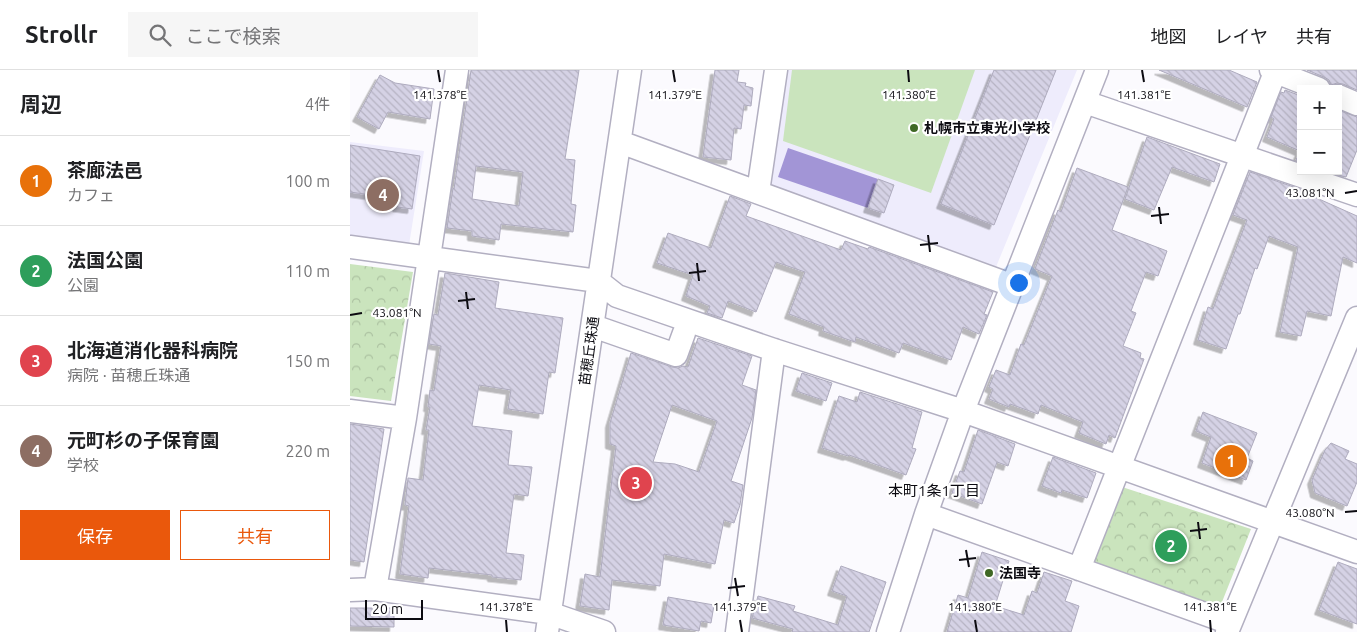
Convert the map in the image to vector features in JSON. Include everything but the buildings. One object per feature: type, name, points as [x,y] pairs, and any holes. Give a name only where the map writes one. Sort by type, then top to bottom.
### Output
[{"type":"street","points":[[375,589],[405,418],[457,70]]},
{"type":"street","name":"苗穂丘珠通","points":[[548,622],[630,70]]},
{"type":"street","points":[[758,192],[776,70]]},
{"type":"street","points":[[888,632],[926,514],[963,411],[1097,70]]},
{"type":"street","points":[[1079,570],[1274,71],[1309,85]]},
{"type":"street","points":[[1342,98],[1357,104]]},
{"type":"street","points":[[1085,102],[1357,195]]},
{"type":"street","points":[[620,142],[1011,285]]},
{"type":"street","points":[[350,247],[598,281],[617,296],[774,350],[963,411],[1357,552]]},
{"type":"street","points":[[926,514],[1229,628],[1357,318]]},
{"type":"street","points":[[593,326],[676,355],[684,333]]},
{"type":"street","points":[[737,632],[774,350]]},
{"type":"street","points":[[350,411],[405,418]]},
{"type":"street","points":[[350,590],[375,589],[604,632]]},
{"type":"shaded area","name":"札幌市立東光小学校","points":[[784,70],[1077,70],[996,267],[766,186]]},
{"type":"shaded area","points":[[350,142],[424,151],[409,245],[350,239]]},
{"type":"shaded area","points":[[788,148],[878,179],[868,208],[778,177]]},
{"type":"green space","points":[[792,70],[975,70],[931,193],[783,141]]},
{"type":"green space","points":[[350,264],[413,272],[391,401],[350,396]]},
{"type":"green space","points":[[1119,486],[1251,529],[1220,607],[1092,562]]},
{"type":"place","name":"札幌市立東光小学校","points":[[914,128]]},
{"type":"place","name":"元町杉の子保育園","points":[[383,195]]},
{"type":"place","name":"茶廊法邑","points":[[1231,461]]},
{"type":"place","name":"北海道消化器科病院","points":[[636,483]]},
{"type":"place","name":"法国公園","points":[[1171,546]]},
{"type":"place","name":"法国寺","points":[[989,573]]},
{"type":"district","name":"本町1条1丁目","points":[[934,490]]}]
